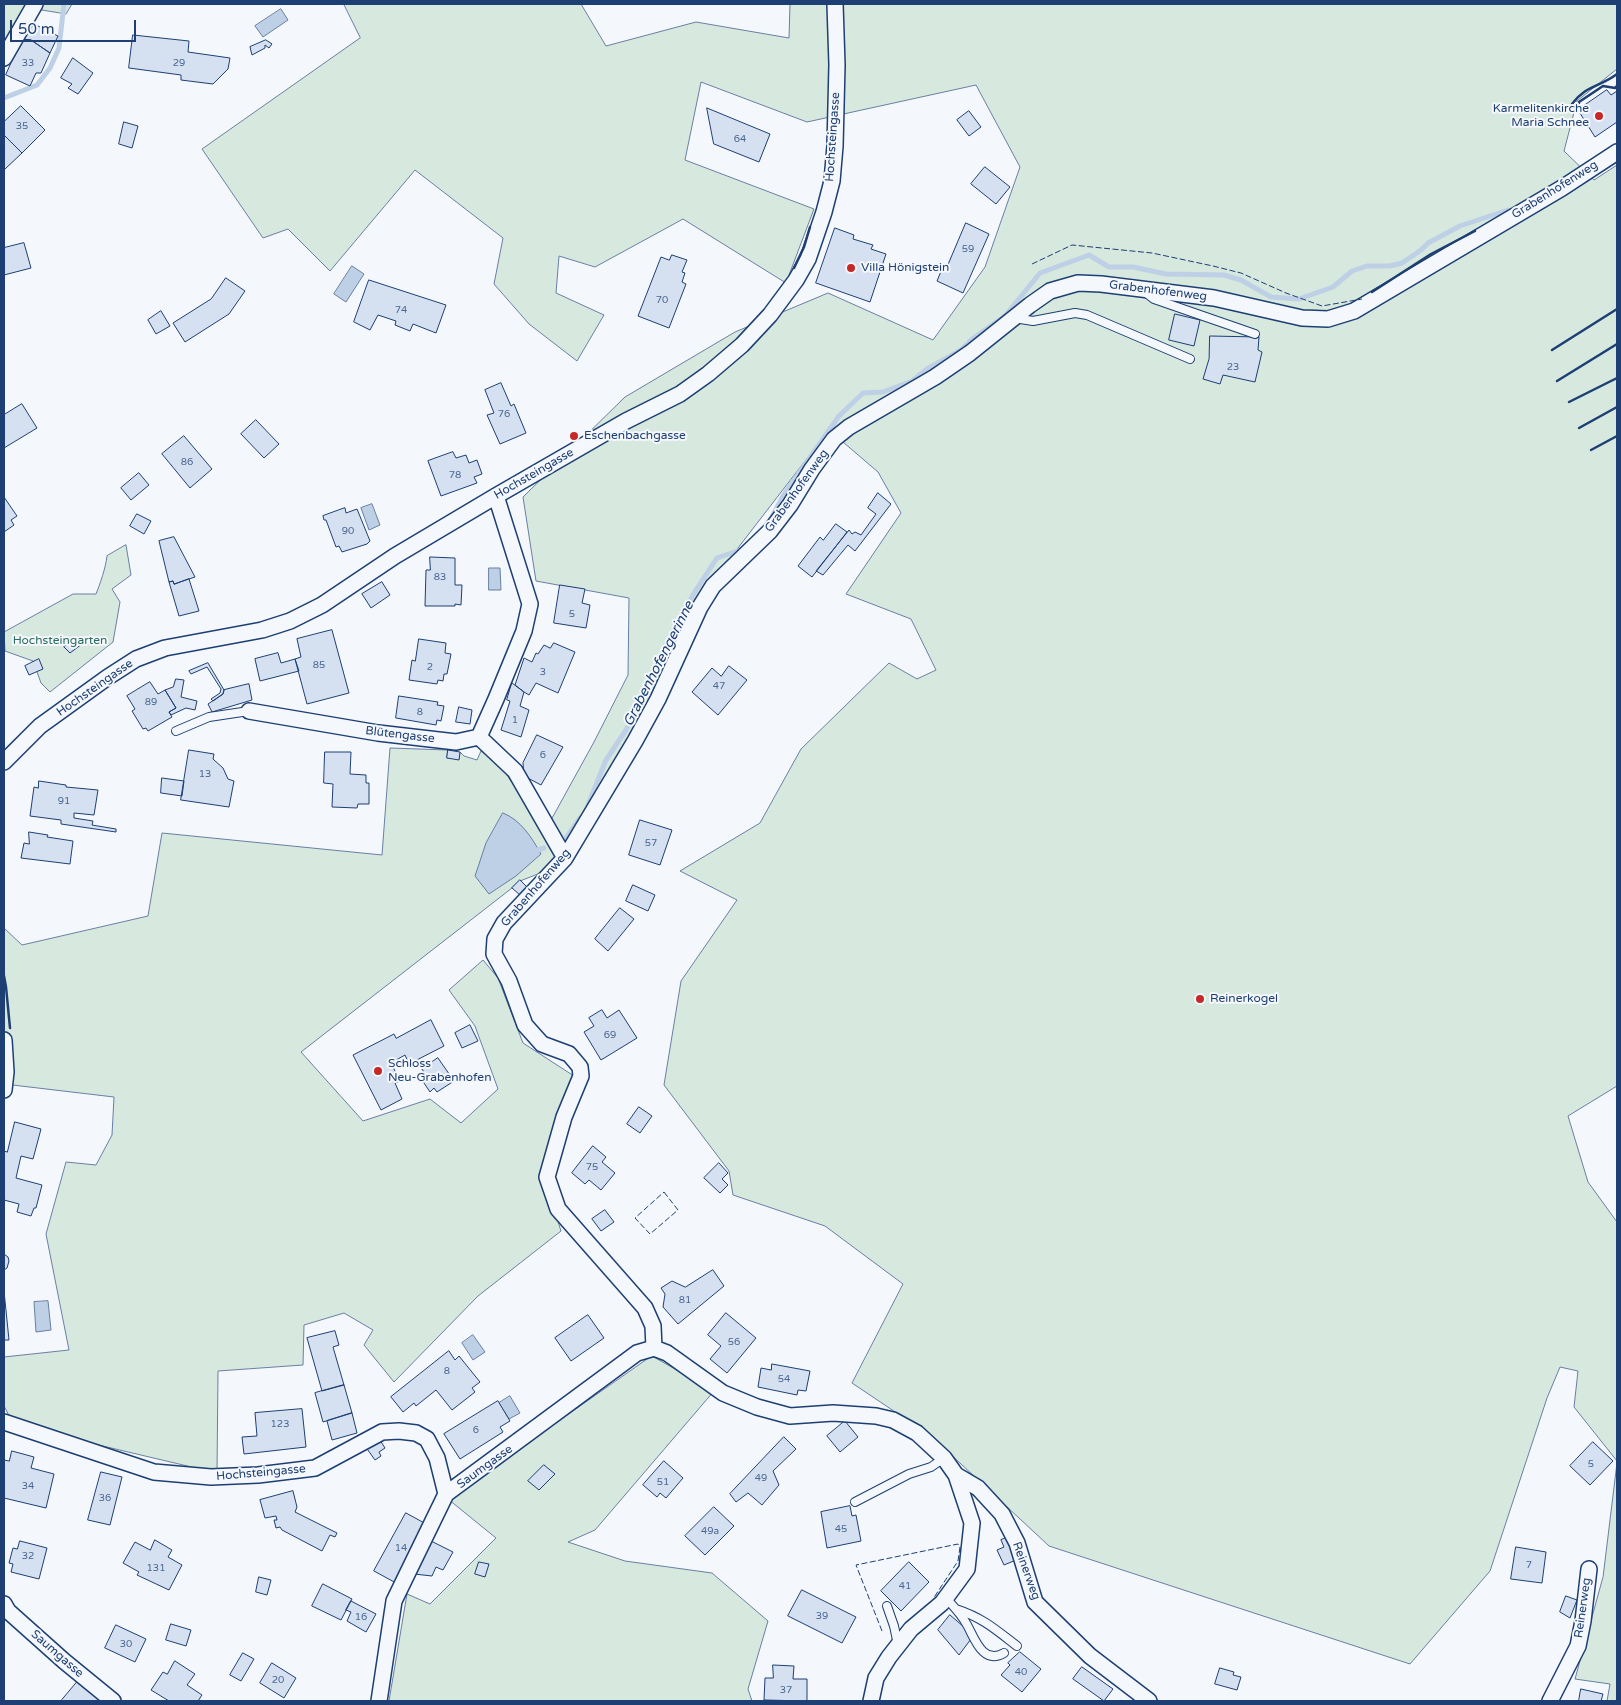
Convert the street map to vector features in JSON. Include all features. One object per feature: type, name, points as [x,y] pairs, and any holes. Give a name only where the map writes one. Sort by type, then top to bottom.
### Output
[{"type":"street","points":[[4,58],[35,4]]},
{"type":"street","name":"Hochsteingasse","points":[[4,762],[40,726],[136,659],[165,648],[262,630],[290,621],[322,605],[395,556],[496,496],[626,422],[680,394],[708,374],[742,345],[770,315],[796,280],[808,259],[817,236],[832,181],[837,65],[835,4]]},
{"type":"street","name":"Grabenhofenweg","points":[[654,1348],[653,1326],[645,1308],[558,1208],[547,1176],[564,1117],[581,1076],[580,1066],[569,1054],[542,1044],[525,1026],[509,982],[494,954],[495,939],[504,923],[565,858],[636,741],[658,699],[700,606],[713,586],[770,531],[790,505],[812,469],[834,439],[848,427],[935,377],[970,353],[1050,291],[1078,283],[1139,288],[1214,298],[1302,318],[1328,319],[1354,311],[1562,188],[1617,152]]},
{"type":"street","points":[[496,496],[530,604],[524,631],[478,737],[515,771],[565,858]]},
{"type":"street","name":"Blütengasse","points":[[249,711],[378,733],[436,740],[456,742],[478,737]]},
{"type":"street","points":[[4,1040],[6,1072],[4,1090]]},
{"type":"street","points":[[654,1348],[667,1353],[723,1393],[758,1407],[790,1416],[833,1413],[876,1416],[893,1420],[917,1433],[944,1458],[956,1475],[970,1512],[972,1523],[967,1569],[951,1604],[942,1603],[911,1629],[888,1657],[876,1678],[871,1701]]},
{"type":"street","name":"Saumgasse","points":[[380,1701],[394,1601],[446,1494],[637,1353],[654,1348]]},
{"type":"street","name":"Hochsteingasse","points":[[4,1422],[154,1472],[211,1477],[258,1475],[315,1468],[382,1432],[416,1433],[427,1438],[434,1452],[446,1494]]},
{"type":"street","name":"Reinerweg","points":[[956,1475],[978,1488],[1002,1514],[1017,1543],[1035,1602],[1090,1656],[1149,1701]]},
{"type":"street","name":"Reinerweg","points":[[1550,1701],[1578,1646],[1589,1569]]},
{"type":"street","name":"Saumgasse","points":[[4,1604],[8,1610],[64,1661],[113,1701]]},
{"type":"lane","points":[[1139,288],[1154,299],[1255,334]]},
{"type":"lane","points":[[1014,318],[1033,321],[1075,313],[1086,315],[1190,359]]},
{"type":"lane","name":"Blütengasse","points":[[176,731],[209,716],[249,711]]},
{"type":"lane","points":[[855,1502],[944,1458]]},
{"type":"lane","points":[[951,1604],[990,1624],[1017,1646]]},
{"type":"lane","points":[[951,1604],[966,1623],[973,1640],[981,1650],[992,1656],[1000,1656],[1004,1653]]},
{"type":"lane","points":[[887,1606],[898,1645]]},
{"type":"green space","points":[[4,4],[72,4],[66,14],[36,9],[4,58]]},
{"type":"green space","points":[[344,4],[581,4],[606,46],[696,22],[789,38],[790,4],[1617,4],[1617,69],[1577,101],[1564,151],[1594,180],[1617,165],[1617,1086],[1568,1116],[1588,1182],[1617,1222],[1617,1461],[1574,1407],[1578,1371],[1560,1367],[1547,1398],[1490,1571],[1410,1664],[1049,1546],[931,1436],[852,1383],[903,1284],[825,1226],[733,1195],[729,1171],[664,1085],[681,981],[737,900],[680,871],[760,823],[801,749],[889,663],[917,679],[936,670],[911,619],[846,594],[901,513],[878,472],[829,430],[704,592],[658,699],[565,858],[543,872],[520,881],[301,1052],[363,1121],[430,1099],[461,1123],[498,1089],[475,1026],[449,990],[483,960],[498,978],[523,1043],[574,1076],[542,1171],[561,1231],[478,1296],[394,1382],[364,1345],[373,1330],[344,1313],[304,1325],[303,1365],[218,1371],[217,1473],[14,1425],[4,1406],[4,1357],[69,1350],[46,1234],[66,1162],[96,1165],[112,1135],[114,1097],[4,1084],[4,928],[22,945],[148,916],[162,833],[382,855],[390,748],[448,750],[447,758],[459,759],[460,752],[464,756],[477,760],[481,751],[500,765],[527,804],[551,820],[628,675],[629,598],[536,581],[523,497],[625,397],[735,332],[828,293],[933,340],[985,267],[1020,167],[976,85],[807,122],[701,82],[685,160],[814,209],[786,283],[683,219],[595,267],[559,256],[556,293],[604,315],[577,361],[529,324],[494,284],[503,238],[415,170],[330,271],[288,229],[263,238],[202,149],[360,38]]},
{"type":"green space","name":"Hochsteingarten","points":[[126,545],[131,575],[112,589],[120,602],[113,642],[50,692],[41,683],[33,661],[5,651],[4,632],[73,594],[96,594],[107,556]]},
{"type":"green space","points":[[652,1356],[714,1391],[595,1530],[568,1542],[625,1561],[712,1573],[768,1621],[748,1689],[752,1701],[389,1701],[407,1594],[430,1604],[496,1538],[448,1499]]},
{"type":"green space","points":[[1617,1463],[1617,1701],[1607,1701],[1610,1684],[1575,1679],[1603,1577]]},
{"type":"water","points":[[281,9],[288,20],[263,37],[255,26]]},
{"type":"water","points":[[352,266],[364,274],[346,302],[334,294]]},
{"type":"water","points":[[372,504],[380,525],[369,530],[361,508]]},
{"type":"water","points":[[489,568],[500,568],[501,590],[489,590]]},
{"type":"water","points":[[503,813],[521,825],[541,854],[516,876],[489,894],[475,876],[486,843]]},
{"type":"water","points":[[48,1301],[51,1330],[36,1332],[34,1302]]},
{"type":"water","points":[[473,1335],[485,1352],[473,1360],[462,1343]]},
{"type":"water","points":[[510,1396],[520,1413],[509,1419],[499,1403]]},
{"type":"building","points":[[32,23],[58,36],[50,53],[31,40],[22,39]]},
{"type":"building","points":[[133,35],[189,41],[188,52],[230,58],[228,69],[213,84],[181,80],[181,75],[129,68]]},
{"type":"building","points":[[22,39],[31,40],[50,53],[41,73],[36,73],[30,86],[6,75]]},
{"type":"building","points":[[266,40],[272,44],[269,48],[265,45],[265,48],[252,55],[250,47]]},
{"type":"building","points":[[73,58],[93,73],[78,94],[68,88],[72,84],[61,78]]},
{"type":"building","name":"Karmelitenkirche Maria Schnee","points":[[1607,90],[1611,95],[1617,91],[1617,122],[1595,137],[1578,110]]},
{"type":"building","points":[[21,106],[45,130],[22,153],[4,135],[4,122]]},
{"type":"building","points":[[707,108],[770,134],[759,162],[714,144]]},
{"type":"building","points":[[969,111],[981,127],[969,136],[957,120]]},
{"type":"building","points":[[124,122],[138,126],[132,148],[119,144]]},
{"type":"building","points":[[4,135],[22,153],[4,170]]},
{"type":"building","points":[[985,167],[1010,187],[996,204],[971,184]]},
{"type":"building","points":[[966,223],[989,234],[963,293],[937,281],[944,264],[947,266]]},
{"type":"building","name":"Villa Hönigstein","points":[[835,228],[854,235],[853,239],[873,245],[871,249],[886,254],[870,302],[816,283]]},
{"type":"building","points":[[24,243],[31,268],[4,275],[4,248]]},
{"type":"building","points":[[672,255],[687,260],[682,272],[685,273],[682,282],[686,284],[669,328],[638,316],[661,257],[669,260]]},
{"type":"building","points":[[226,278],[245,291],[229,314],[185,342],[173,323],[211,299]]},
{"type":"building","points":[[369,280],[446,305],[436,333],[413,324],[410,331],[395,325],[396,321],[378,315],[370,330],[354,322]]},
{"type":"building","points":[[161,311],[170,326],[156,334],[148,320]]},
{"type":"building","points":[[1175,314],[1200,320],[1194,346],[1169,340]]},
{"type":"building","points":[[1210,336],[1259,337],[1258,350],[1262,352],[1255,382],[1223,375],[1220,384],[1203,379],[1209,359]]},
{"type":"building","points":[[501,383],[511,406],[514,404],[526,433],[500,444],[487,415],[494,413],[485,390]]},
{"type":"building","points":[[22,404],[37,428],[4,448],[4,415]]},
{"type":"building","points":[[256,420],[279,444],[264,458],[241,434]]},
{"type":"building","points":[[184,436],[212,469],[190,488],[162,454]]},
{"type":"building","points":[[453,452],[456,458],[466,455],[469,463],[477,460],[482,474],[474,477],[477,483],[441,496],[428,461]]},
{"type":"building","points":[[139,473],[149,485],[131,500],[121,488]]},
{"type":"building","points":[[878,493],[891,504],[855,551],[848,545],[823,575],[816,571],[849,530],[852,534],[855,532],[861,535],[876,514],[868,508]]},
{"type":"building","points":[[4,497],[17,516],[11,520],[14,525],[4,532]]},
{"type":"building","points":[[345,508],[346,513],[357,509],[370,541],[367,544],[342,552],[339,546],[336,547],[323,516]]},
{"type":"building","points":[[137,514],[151,521],[144,534],[130,526]]},
{"type":"building","points":[[836,524],[847,532],[812,577],[798,566],[820,537],[823,540]]},
{"type":"building","points":[[174,537],[195,577],[174,584],[173,581],[169,582],[159,541]]},
{"type":"building","points":[[430,557],[455,558],[455,585],[462,585],[461,605],[425,606],[426,570],[430,570]]},
{"type":"building","points":[[189,579],[199,611],[179,616],[169,582],[173,581],[174,584]]},
{"type":"building","points":[[382,582],[390,595],[371,608],[362,594]]},
{"type":"building","points":[[560,585],[585,589],[582,603],[590,605],[586,628],[554,623]]},
{"type":"building","points":[[332,630],[349,693],[307,704],[295,659],[301,657],[297,639]]},
{"type":"building","points":[[76,637],[82,644],[70,653],[64,647]]},
{"type":"building","points":[[419,639],[446,643],[445,653],[451,654],[447,674],[444,674],[443,681],[438,680],[437,684],[409,680],[412,660],[415,661]]},
{"type":"building","points":[[554,643],[575,652],[558,693],[536,683],[529,695],[515,685],[524,658],[532,662],[536,653],[538,654],[544,645],[550,648]]},
{"type":"building","points":[[278,653],[281,663],[295,659],[299,671],[260,681],[255,659]]},
{"type":"building","points":[[39,659],[43,669],[29,675],[25,666]]},
{"type":"building","points":[[208,663],[224,690],[223,694],[213,701],[211,699],[220,693],[221,689],[207,667],[191,674],[189,671]]},
{"type":"building","points":[[729,666],[747,680],[718,715],[692,692],[712,668],[721,676]]},
{"type":"building","points":[[176,679],[184,680],[181,697],[197,701],[195,710],[186,708],[171,715],[169,712],[176,708],[165,690],[173,687]]},
{"type":"building","points":[[150,682],[158,694],[165,690],[176,708],[169,712],[172,717],[148,731],[146,728],[143,729],[132,711],[135,709],[127,696]]},
{"type":"building","points":[[512,683],[524,692],[520,706],[529,710],[521,737],[501,730],[510,701],[507,700]]},
{"type":"building","points":[[249,684],[252,700],[212,712],[208,704],[223,694],[224,690]]},
{"type":"building","points":[[399,696],[438,702],[437,705],[444,706],[441,721],[437,720],[436,725],[396,718]]},
{"type":"building","points":[[459,707],[472,710],[470,724],[456,722]]},
{"type":"building","points":[[537,735],[563,747],[541,785],[524,776],[523,763]]},
{"type":"building","points":[[189,750],[214,754],[213,759],[223,768],[228,779],[234,781],[229,807],[181,800]]},
{"type":"building","points":[[448,750],[460,752],[459,760],[447,758]]},
{"type":"building","points":[[325,752],[351,752],[350,774],[366,775],[366,783],[369,783],[369,804],[358,804],[357,808],[332,807],[333,784],[324,783]]},
{"type":"building","points":[[162,778],[184,781],[182,796],[161,793]]},
{"type":"building","points":[[39,781],[66,785],[66,787],[98,790],[94,815],[74,813],[74,818],[93,821],[92,825],[116,829],[116,832],[61,824],[61,820],[30,816],[34,787],[38,788]]},
{"type":"building","points":[[640,820],[672,830],[660,865],[629,855]]},
{"type":"building","points":[[29,832],[73,841],[70,864],[21,858],[24,843],[29,844]]},
{"type":"building","points":[[520,880],[527,887],[520,895],[512,888]]},
{"type":"building","points":[[633,885],[655,895],[648,911],[626,901]]},
{"type":"building","points":[[620,908],[634,919],[608,951],[595,939]]},
{"type":"building","points":[[602,1010],[607,1018],[619,1010],[637,1038],[601,1060],[584,1032],[594,1026],[589,1018]]},
{"type":"building","name":"Schloss Neu-Grabenhofen","points":[[431,1020],[444,1046],[409,1064],[405,1055],[391,1063],[400,1081],[395,1083],[402,1099],[381,1110],[353,1055],[394,1034],[396,1038]]},
{"type":"building","points":[[470,1025],[478,1041],[462,1048],[455,1033]]},
{"type":"building","points":[[438,1058],[454,1081],[437,1092],[434,1088],[430,1092],[420,1077],[425,1074],[422,1069]]},
{"type":"building","points":[[639,1107],[652,1116],[640,1133],[627,1124]]},
{"type":"building","points":[[15,1122],[41,1129],[33,1159],[21,1156],[16,1178],[42,1185],[36,1208],[34,1208],[31,1216],[17,1212],[19,1204],[4,1200],[4,1151],[7,1152]]},
{"type":"building","points":[[593,1146],[606,1157],[602,1162],[615,1173],[601,1190],[589,1180],[585,1184],[572,1173]]},
{"type":"building","points":[[719,1163],[728,1173],[722,1179],[728,1185],[720,1193],[704,1178]]},
{"type":"building","points":[[605,1210],[614,1222],[601,1231],[592,1219]]},
{"type":"building","points":[[4,1254],[8,1257],[9,1261],[7,1268],[4,1270]]},
{"type":"building","points":[[713,1270],[724,1286],[678,1324],[663,1307],[665,1294],[661,1288],[672,1281],[685,1287]]},
{"type":"building","points":[[4,1291],[9,1340],[4,1340]]},
{"type":"building","points":[[726,1313],[756,1338],[727,1373],[710,1359],[721,1346],[708,1335]]},
{"type":"building","points":[[588,1315],[604,1338],[571,1361],[555,1338]]},
{"type":"building","points":[[335,1331],[339,1345],[333,1347],[344,1385],[322,1391],[307,1338]]},
{"type":"building","points":[[449,1351],[455,1360],[459,1356],[480,1382],[472,1388],[475,1392],[452,1410],[436,1390],[416,1406],[414,1403],[403,1412],[391,1397]]},
{"type":"building","points":[[772,1364],[810,1371],[806,1391],[798,1390],[797,1395],[758,1387],[761,1368],[771,1370]]},
{"type":"building","points":[[344,1385],[352,1413],[323,1422],[315,1393]]},
{"type":"building","points":[[498,1401],[510,1421],[500,1427],[503,1432],[460,1459],[444,1434]]},
{"type":"building","points":[[302,1409],[306,1447],[244,1454],[242,1437],[257,1436],[255,1413]]},
{"type":"building","points":[[352,1413],[357,1433],[332,1440],[327,1421]]},
{"type":"building","points":[[845,1421],[858,1437],[840,1452],[827,1436]]},
{"type":"building","points":[[378,1437],[385,1448],[379,1452],[381,1456],[375,1460],[365,1446]]},
{"type":"building","points":[[784,1437],[796,1449],[773,1471],[779,1485],[762,1505],[748,1493],[736,1502],[730,1494]]},
{"type":"building","points":[[1593,1442],[1613,1461],[1590,1485],[1570,1466]]},
{"type":"building","points":[[12,1451],[34,1457],[31,1468],[54,1474],[46,1508],[4,1498],[4,1460],[9,1461]]},
{"type":"building","points":[[664,1461],[683,1478],[666,1498],[660,1493],[657,1497],[643,1485]]},
{"type":"building","points":[[544,1465],[555,1474],[539,1490],[528,1481]]},
{"type":"building","points":[[101,1472],[122,1477],[110,1525],[88,1520]]},
{"type":"building","points":[[293,1491],[297,1507],[295,1512],[337,1533],[335,1537],[330,1535],[322,1551],[282,1530],[280,1527],[276,1528],[274,1520],[277,1520],[276,1516],[265,1518],[260,1500]]},
{"type":"building","points":[[850,1506],[852,1516],[856,1515],[861,1541],[827,1548],[821,1512]]},
{"type":"building","points":[[714,1507],[734,1526],[705,1555],[685,1536]]},
{"type":"building","points":[[406,1513],[428,1525],[396,1583],[374,1571]]},
{"type":"building","points":[[1006,1538],[1016,1560],[1004,1565],[997,1550],[1004,1547],[1001,1540]]},
{"type":"building","points":[[155,1540],[172,1550],[168,1557],[182,1565],[169,1590],[137,1575],[139,1572],[123,1563],[135,1542],[150,1550]]},
{"type":"building","points":[[20,1541],[47,1548],[39,1579],[11,1572],[13,1564],[9,1563],[13,1548],[17,1549]]},
{"type":"building","points":[[431,1541],[453,1552],[443,1570],[436,1567],[432,1576],[414,1574]]},
{"type":"building","points":[[1516,1547],[1546,1552],[1542,1583],[1511,1579]]},
{"type":"building","points":[[479,1562],[489,1564],[485,1577],[475,1574]]},
{"type":"building","points":[[909,1562],[929,1582],[901,1611],[881,1591]]},
{"type":"building","points":[[259,1577],[271,1580],[267,1595],[256,1592]]},
{"type":"building","points":[[323,1584],[352,1599],[341,1620],[312,1606]]},
{"type":"building","points":[[802,1590],[856,1617],[842,1643],[788,1616]]},
{"type":"building","points":[[1566,1596],[1577,1600],[1570,1618],[1560,1612]]},
{"type":"building","points":[[351,1601],[376,1614],[366,1632],[347,1621],[351,1612],[346,1610]]},
{"type":"building","points":[[950,1615],[964,1627],[971,1639],[959,1655],[938,1630]]},
{"type":"building","points":[[171,1624],[191,1630],[186,1646],[166,1640]]},
{"type":"building","points":[[116,1625],[146,1639],[135,1662],[105,1648]]},
{"type":"building","points":[[1020,1652],[1041,1669],[1022,1692],[1001,1675],[1010,1665],[1008,1663]]},
{"type":"building","points":[[243,1653],[254,1659],[241,1681],[230,1675]]},
{"type":"building","points":[[175,1661],[195,1674],[187,1685],[202,1695],[198,1701],[169,1701],[151,1690],[163,1672],[167,1674]]},
{"type":"building","points":[[272,1663],[296,1678],[284,1698],[260,1683]]},
{"type":"building","points":[[773,1665],[794,1666],[793,1679],[807,1679],[807,1701],[764,1700],[765,1678],[773,1678]]},
{"type":"building","points":[[1082,1667],[1113,1689],[1104,1701],[1073,1679]]},
{"type":"building","points":[[1220,1668],[1234,1672],[1233,1675],[1241,1677],[1237,1690],[1215,1684]]},
{"type":"building","points":[[78,1681],[102,1701],[63,1701]]},
{"type":"building","points":[[1581,1689],[1603,1694],[1601,1701],[1579,1701]]},
{"type":"waterway","points":[[4,98],[37,85],[50,68],[59,48],[64,4]]},
{"type":"waterway","name":"Grabenhofengerinne","points":[[771,519],[783,496],[839,416],[863,393],[883,392],[912,381],[927,369],[961,350],[972,339],[1005,316],[1040,273],[1089,255],[1109,267],[1133,267],[1166,274],[1224,275],[1241,280],[1271,297],[1299,299],[1333,287],[1352,271],[1367,266],[1390,266],[1402,263],[1428,243],[1460,226],[1508,210]]},
{"type":"waterway","name":"Grabenhofengerinne","points":[[588,805],[606,760],[626,730],[668,640],[696,590],[717,558],[743,549]]},
{"type":"waterway","name":"Grabenhofengerinne","points":[[566,838],[580,818]]},
{"type":"waterway","name":"Grabenhofengerinne","points":[[534,851],[544,848]]},
{"type":"fence","points":[[1032,264],[1072,245],[1152,253],[1241,273],[1286,293],[1322,306],[1362,299]]},
{"type":"fence","points":[[664,1192],[678,1210],[650,1234],[635,1218],[664,1192]]},
{"type":"fence","points":[[882,1631],[856,1565],[958,1544],[960,1547],[958,1561],[933,1599]]},
{"type":"wall","points":[[1572,104],[1583,93],[1617,74]]},
{"type":"wall","points":[[1578,110],[1579,102],[1603,86],[1615,88],[1617,86]]},
{"type":"wall","points":[[794,268],[804,247],[810,227]]},
{"type":"wall","points":[[1372,292],[1431,254],[1475,231]]},
{"type":"wall","points":[[1552,350],[1617,309]]},
{"type":"wall","points":[[1557,381],[1617,344]]},
{"type":"wall","points":[[1569,402],[1617,378]]},
{"type":"wall","points":[[1579,428],[1617,407]]},
{"type":"wall","points":[[1591,450],[1617,436]]},
{"type":"wall","points":[[4,976],[10,1028]]},
{"type":"place","name":"Karmelitenkirche Maria Schnee","points":[[1599,116]]},
{"type":"place","name":"Villa Hönigstein","points":[[851,268]]},
{"type":"place","name":"Eschenbachgasse","points":[[574,436]]},
{"type":"place","name":"Reinerkogel","points":[[1200,999]]},
{"type":"place","name":"Schloss Neu-Grabenhofen","points":[[378,1071]]}]
